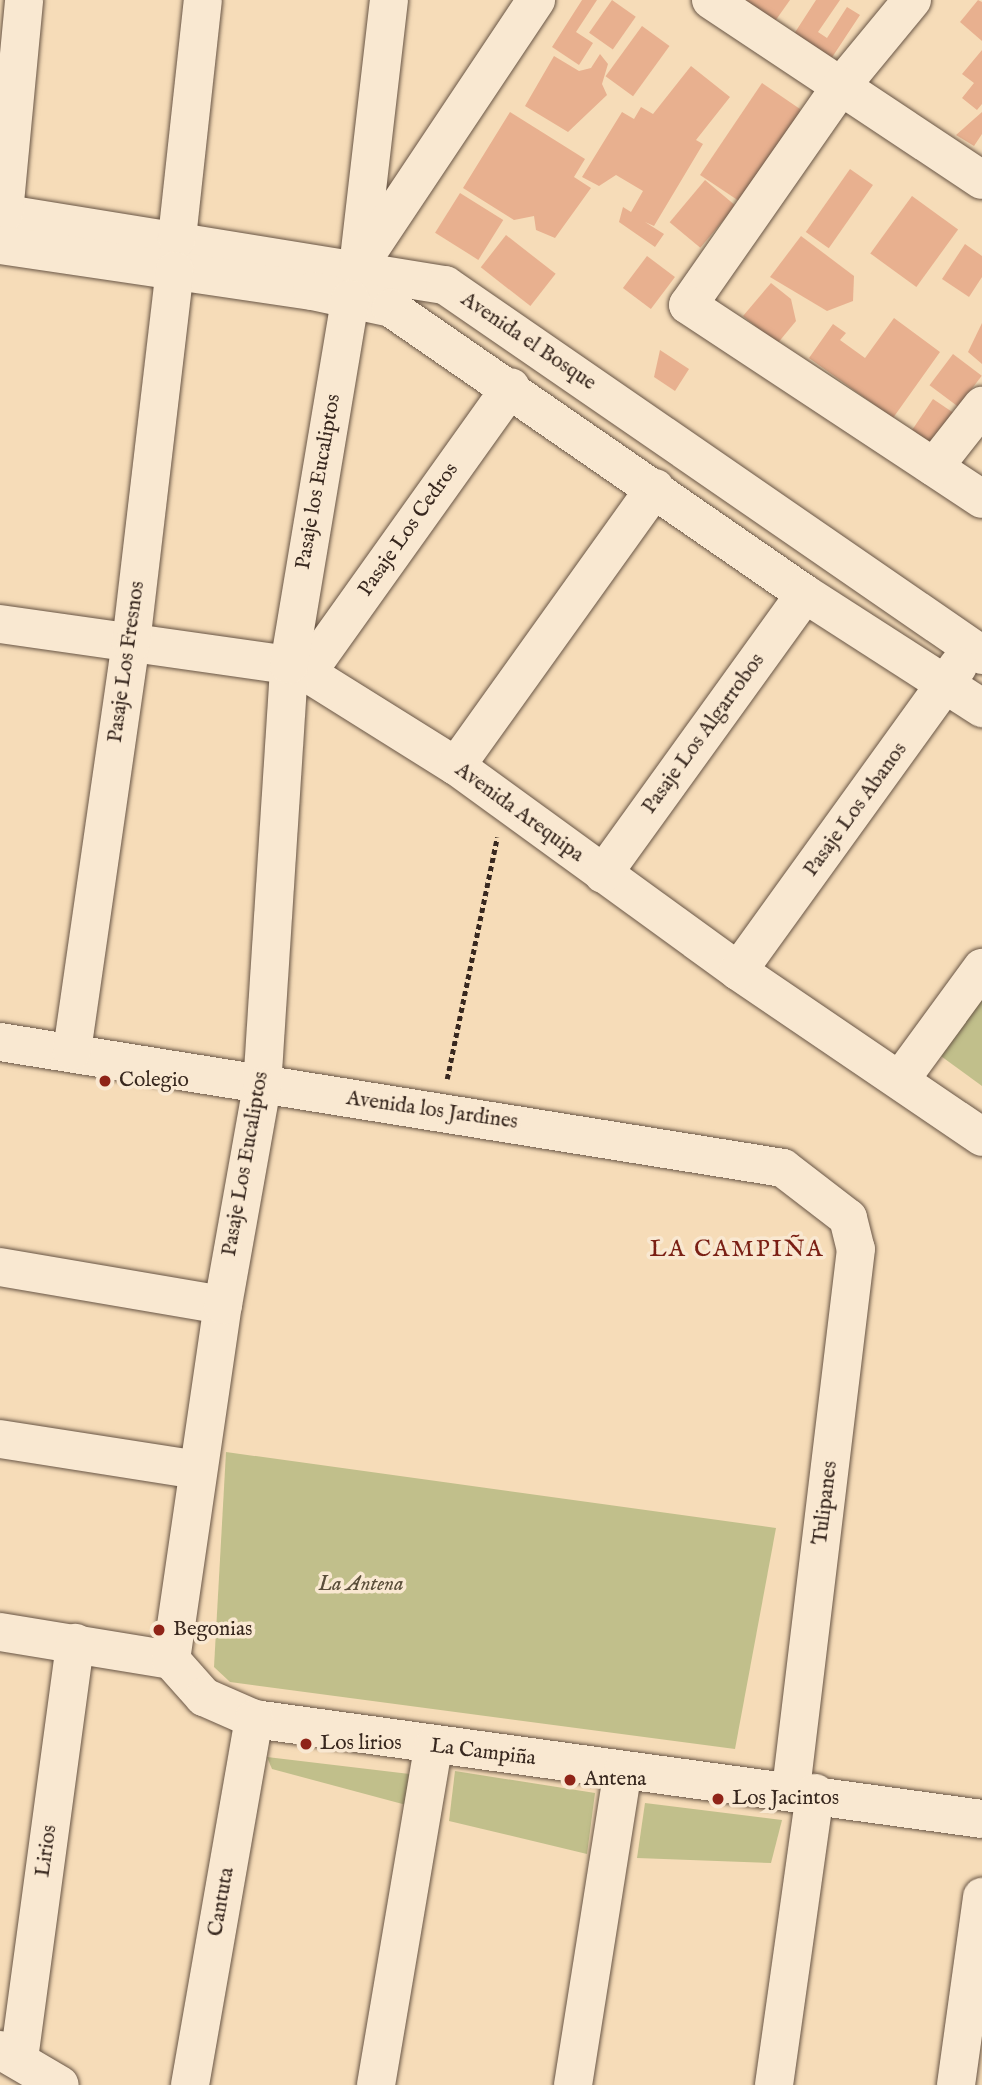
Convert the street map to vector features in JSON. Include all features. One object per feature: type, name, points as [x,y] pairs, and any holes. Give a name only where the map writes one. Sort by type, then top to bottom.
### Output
[{"type":"street","points":[[24,0],[1,224],[354,283],[511,387],[804,594],[982,708]]},
{"type":"street","name":"Pasaje Los Fresnos","points":[[72,1051],[131,643],[203,0]]},
{"type":"street","name":"Pasaje los Eucaliptos","points":[[298,669],[354,283],[388,0]]},
{"type":"street","points":[[354,283],[536,0]]},
{"type":"street","points":[[711,0],[982,180]]},
{"type":"street","points":[[912,0],[841,86],[688,305],[982,499]]},
{"type":"street","name":"Avenida el Bosque","points":[[354,283],[444,285],[976,651]]},
{"type":"street","name":"Pasaje Los Cedros","points":[[298,669],[511,387]]},
{"type":"street","points":[[934,467],[982,406]]},
{"type":"street","points":[[456,766],[655,488]]},
{"type":"street","name":"Pasaje Los Algarrobos","points":[[603,874],[804,594]]},
{"type":"street","name":"Avenida Arequipa","points":[[0,624],[298,669],[456,766],[738,971],[982,1137]]},
{"type":"street","name":"Pasaje Los Abanos","points":[[738,971],[946,687],[976,651]]},
{"type":"street","name":"Pasaje Los Eucaliptos","points":[[172,1660],[223,1305],[262,1087],[298,669]]},
{"type":"street","points":[[900,1080],[982,968]]},
{"type":"street","name":"Avenida los Jardines","points":[[0,1042],[72,1051],[262,1087],[441,1111],[783,1168],[848,1218]]},
{"type":"street","name":"Tulipanes","points":[[774,2085],[856,1250],[848,1218]]},
{"type":"street","points":[[0,1267],[223,1305]]},
{"type":"street","points":[[0,1439],[198,1470]]},
{"type":"street","points":[[0,1632],[172,1660]]},
{"type":"street","name":"Lirios","points":[[9,2055],[75,1643]]},
{"type":"street","name":"La Campiña","points":[[172,1660],[204,1697],[254,1719],[433,1747],[803,1791],[982,1819]]},
{"type":"street","name":"Cantuta","points":[[190,2085],[254,1719]]},
{"type":"street","points":[[376,2085],[433,1747]]},
{"type":"street","points":[[573,2085],[623,1771]]},
{"type":"street","points":[[956,2085],[982,1897]]},
{"type":"street","points":[[9,2055],[60,2085]]},
{"type":"path","points":[[441,1111],[506,803]]},
{"type":"green space","points":[[982,979],[982,1086],[934,1051]]},
{"type":"green space","name":"La Antena","points":[[226,1452],[776,1528],[735,1749],[230,1682],[214,1667]]},
{"type":"green space","points":[[267,1757],[418,1775],[410,1806],[272,1769]]},
{"type":"green space","points":[[455,1771],[595,1793],[587,1854],[449,1821]]},
{"type":"green space","points":[[645,1803],[782,1820],[771,1863],[637,1858]]},
{"type":"building","points":[[582,0],[597,0],[576,32],[593,43],[579,65],[552,47]]},
{"type":"building","points":[[612,0],[636,17],[613,49],[589,33]]},
{"type":"building","points":[[742,0],[790,0],[773,24]]},
{"type":"building","points":[[816,0],[840,0],[818,32],[827,38],[847,7],[860,15],[829,62],[792,37]]},
{"type":"building","points":[[978,0],[982,2],[982,41],[960,22]]},
{"type":"building","points":[[642,26],[670,46],[633,96],[606,76]]},
{"type":"building","points":[[982,50],[982,104],[977,110],[962,98],[974,83],[962,74]]},
{"type":"building","points":[[600,54],[608,64],[602,84],[607,95],[568,132],[525,106],[554,56],[579,71],[591,68]]},
{"type":"building","points":[[691,66],[730,97],[696,140],[703,144],[654,226],[645,222],[664,234],[655,247],[619,222],[623,207],[631,212],[643,191],[616,175],[599,186],[582,177],[622,112],[634,119],[641,107],[653,114]]},
{"type":"building","points":[[762,83],[800,109],[797,131],[739,201],[700,175]]},
{"type":"building","points":[[510,112],[585,159],[574,177],[591,188],[555,238],[536,230],[534,216],[514,220],[463,188]]},
{"type":"building","points":[[982,112],[982,134],[974,146],[956,135]]},
{"type":"building","points":[[850,169],[873,185],[829,248],[806,232]]},
{"type":"building","points":[[705,180],[736,206],[700,248],[670,222]]},
{"type":"building","points":[[460,193],[503,220],[478,260],[435,233]]},
{"type":"building","points":[[912,196],[958,230],[916,287],[870,253]]},
{"type":"building","points":[[506,235],[556,274],[530,306],[481,267]]},
{"type":"building","points":[[801,236],[854,276],[853,301],[827,311],[770,277]]},
{"type":"building","points":[[965,244],[982,256],[982,277],[969,297],[942,279]]},
{"type":"building","points":[[647,256],[675,277],[651,309],[623,288]]},
{"type":"building","points":[[771,283],[791,299],[796,321],[777,344],[743,316]]},
{"type":"building","points":[[894,318],[940,352],[893,418],[809,358],[833,324],[846,333],[840,340],[865,358]]},
{"type":"building","points":[[982,323],[982,364],[968,352]]},
{"type":"building","points":[[660,350],[689,369],[675,391],[654,377]]},
{"type":"building","points":[[953,354],[982,376],[958,407],[930,385]]},
{"type":"building","points":[[933,399],[954,413],[929,449],[908,435]]},
{"type":"place","name":"Colegio","points":[[105,1081]]},
{"type":"place","name":"Begonias","points":[[159,1630]]},
{"type":"place","name":"Los lirios","points":[[306,1744]]},
{"type":"place","name":"Antena","points":[[570,1780]]},
{"type":"place","name":"Los Jacintos","points":[[718,1799]]},
{"type":"district","name":"LA CAMPIÑA","points":[[737,1250]]}]
